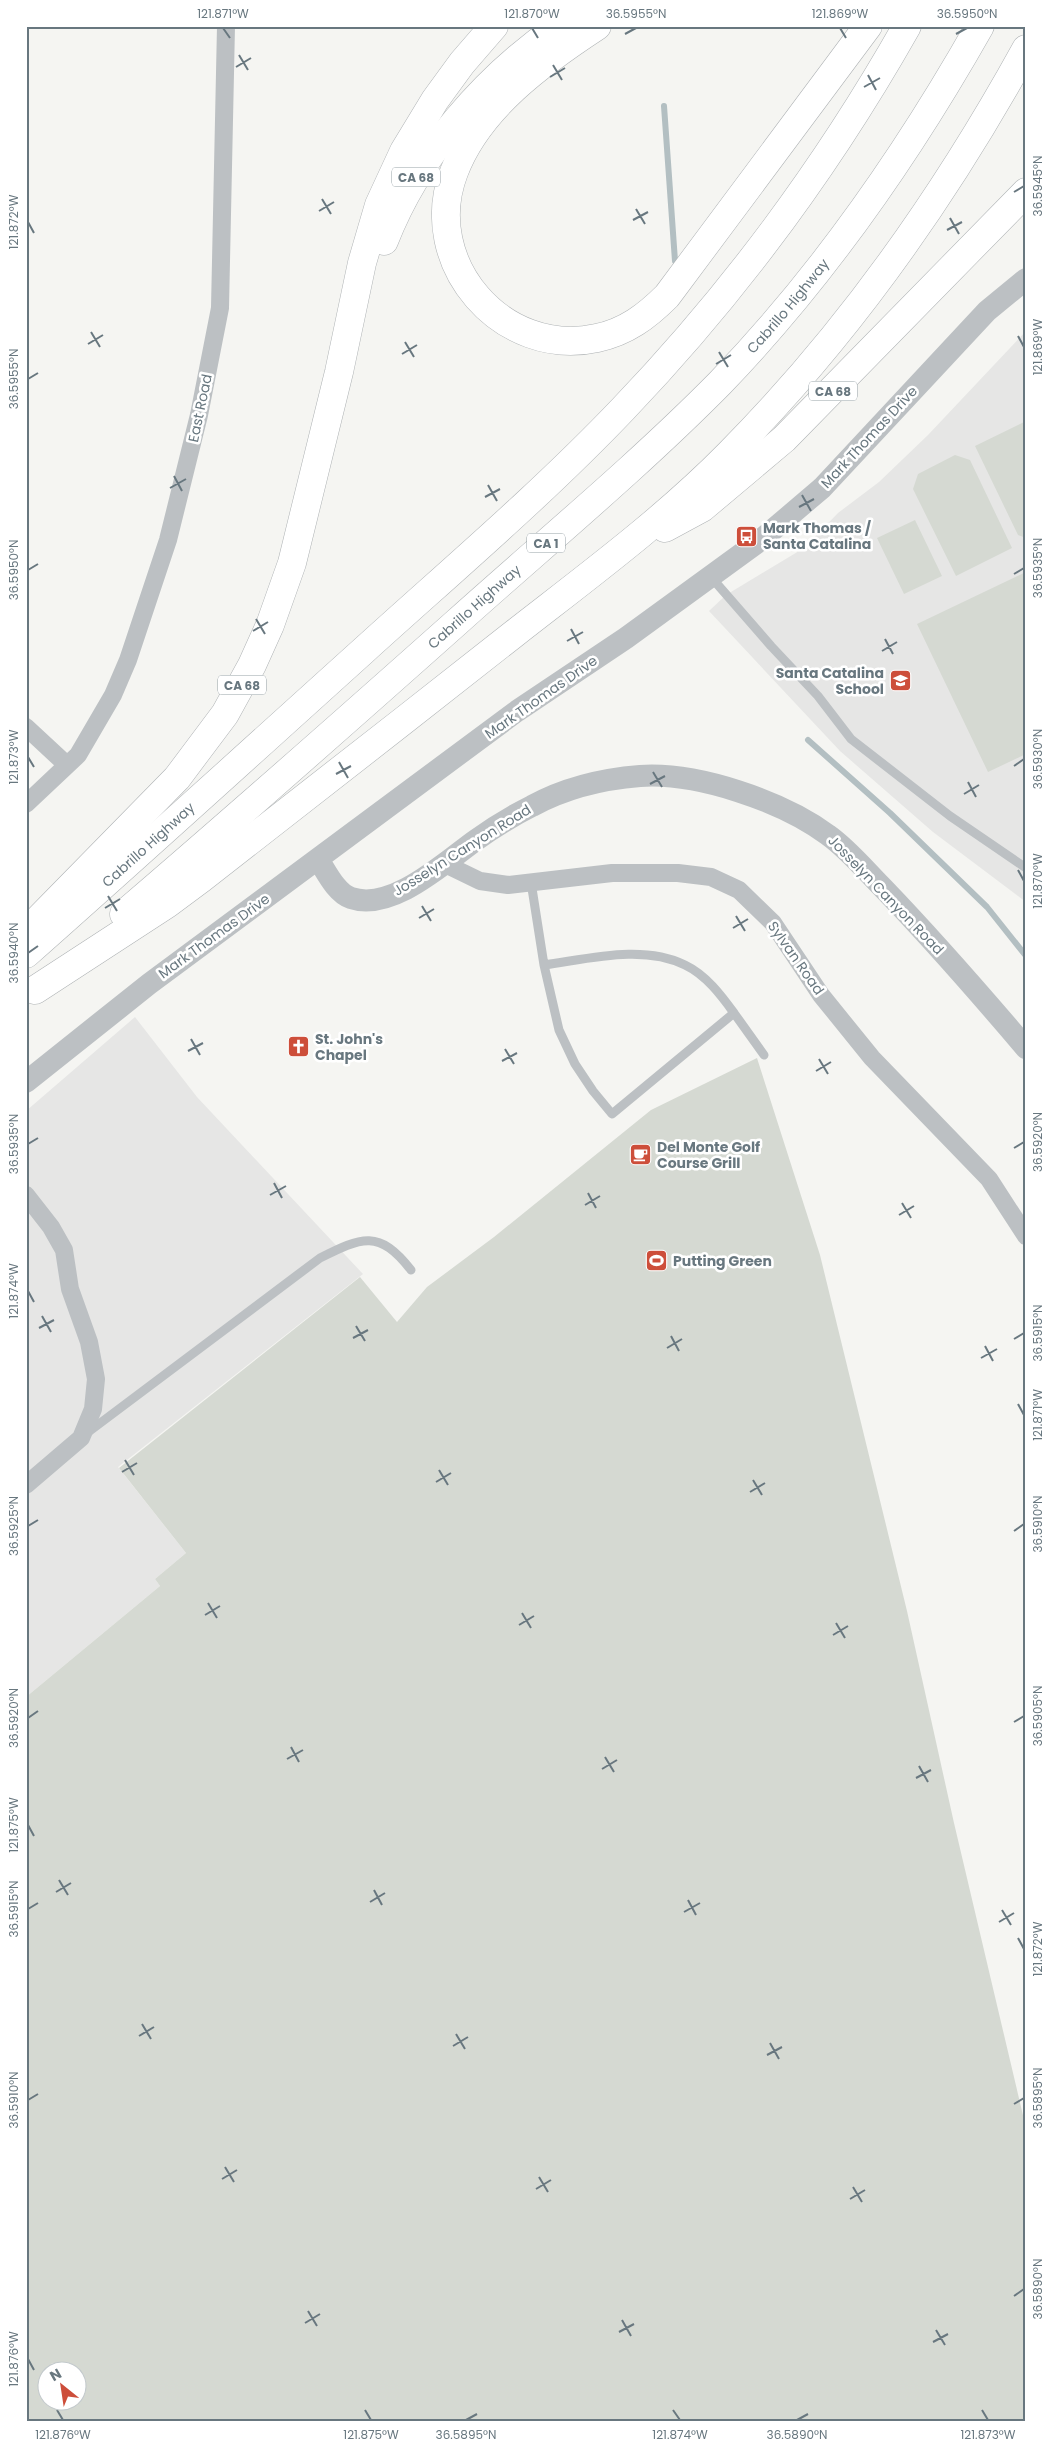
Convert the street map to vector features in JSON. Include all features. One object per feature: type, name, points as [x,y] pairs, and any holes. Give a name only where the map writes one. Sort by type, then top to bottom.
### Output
[{"type":"highway","points":[[339,372],[367,242],[394,171],[414,134],[444,87],[494,26]]},
{"type":"highway","name":"CA 68","points":[[26,932],[177,778],[232,702],[264,639],[287,577],[339,372],[366,288],[401,203],[424,164],[460,118],[530,48],[560,26]]},
{"type":"highway","points":[[597,26],[543,64],[488,117],[467,144],[459,159],[453,172],[447,202],[446,232],[449,246],[460,274],[476,297],[496,316],[516,329],[562,341],[593,339],[622,330],[649,313],[667,296],[868,26]]},
{"type":"highway","name":"Cabrillo Highway","points":[[26,954],[496,531],[622,410],[708,312],[778,224],[838,138],[907,26]]},
{"type":"highway","name":"Cabrillo Highway","points":[[31,994],[235,819],[628,471],[721,381],[809,282],[864,211],[918,132],[980,26]]},
{"type":"highway","points":[[613,556],[695,487],[727,456],[821,352],[871,290],[922,219],[970,145],[1026,48]]},
{"type":"highway","name":"CA 68","points":[[31,994],[202,878],[613,556],[702,508],[767,454],[815,409],[1026,192]]},
{"type":"street","name":"East Road","points":[[26,804],[67,766],[88,740],[113,695],[128,660],[168,540],[200,415],[220,308],[226,26]]},
{"type":"street","name":"Mark Thomas Drive","points":[[26,1082],[104,1018],[517,711],[626,638],[762,539],[822,488],[982,316],[1026,279]]},
{"type":"street","points":[[26,727],[67,766]]},
{"type":"street","name":"Josselyn Canyon Road","points":[[318,859],[334,884],[349,898],[370,901],[394,894],[445,864],[506,820],[567,790],[602,780],[642,776],[681,778],[722,786],[795,815],[829,835],[910,916],[1026,1048]]},
{"type":"street","name":"Sylvan Road","points":[[445,864],[480,881],[508,885],[612,873],[678,873],[711,877],[739,890],[773,923],[821,995],[872,1058],[989,1179],[1026,1236]]},
{"type":"street","points":[[26,1195],[51,1227],[64,1250],[70,1289],[90,1342],[96,1379],[93,1408],[81,1438],[26,1485]]},
{"type":"lane","points":[[711,577],[771,646],[818,696],[851,739],[950,816],[1026,868]]},
{"type":"lane","points":[[531,882],[544,965],[559,1030],[576,1064],[593,1091],[612,1114],[734,1013]]},
{"type":"lane","points":[[544,965],[637,955],[668,958],[686,965],[702,976],[734,1013],[764,1055]]},
{"type":"lane","points":[[81,1438],[320,1258],[354,1241],[374,1240],[391,1248],[411,1270]]},
{"type":"shaded area","name":"Santa Catalina School","points":[[1026,331],[1026,902],[933,832],[840,751],[709,611],[726,595],[804,548],[838,513],[879,482],[928,435]]},
{"type":"shaded area","points":[[1026,421],[1026,538],[1018,535],[975,446]]},
{"type":"shaded area","points":[[955,455],[970,460],[1012,548],[956,576],[913,489],[918,474]]},
{"type":"shaded area","points":[[915,520],[942,576],[904,594],[877,538]]},
{"type":"shaded area","points":[[1026,572],[1026,754],[988,772],[917,624]]},
{"type":"shaded area","points":[[135,1017],[197,1097],[363,1274],[118,1467],[186,1553],[155,1579],[160,1586],[26,1697],[26,1111]]},
{"type":"shaded area","points":[[757,1058],[820,1255],[907,1611],[954,1823],[1026,2128],[1026,2422],[26,2422],[26,1697],[160,1586],[155,1579],[186,1553],[119,1468],[360,1277],[397,1322],[427,1287],[494,1237],[651,1110]]},
{"type":"waterway","points":[[664,106],[675,261]]},
{"type":"waterway","points":[[808,740],[890,813],[987,907],[1026,956]]},
{"type":"place","name":"Mark Thomas / Santa Catalina","points":[[747,536]]},
{"type":"place","name":"Santa Catalina School","points":[[900,681]]},
{"type":"place","name":"St. John's Chapel","points":[[299,1047]]},
{"type":"place","name":"Del Monte Golf Course Grill","points":[[641,1155]]},
{"type":"place","name":"Putting Green","points":[[657,1261]]}]
